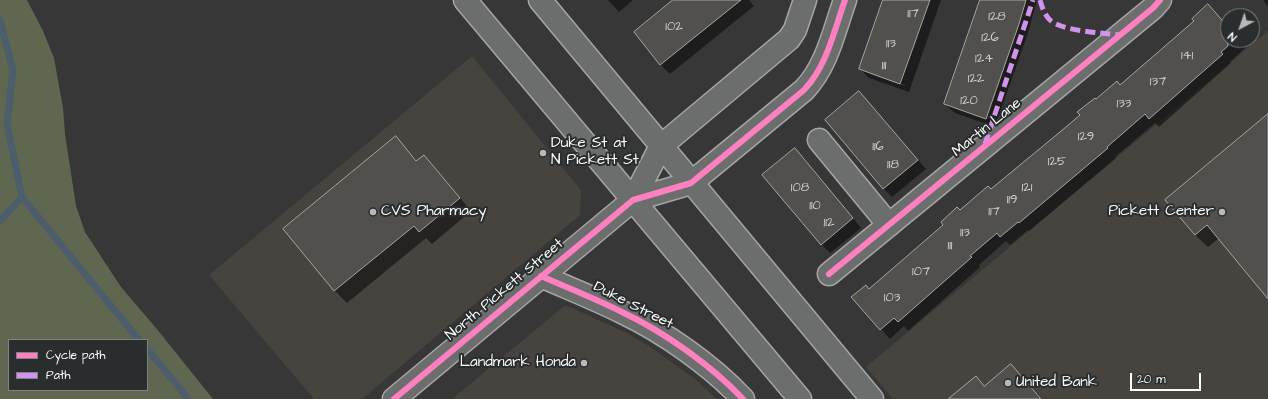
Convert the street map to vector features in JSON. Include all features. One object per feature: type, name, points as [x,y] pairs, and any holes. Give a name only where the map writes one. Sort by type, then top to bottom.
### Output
[{"type":"street","points":[[465,0],[800,399]]},
{"type":"street","points":[[540,0],[872,399]]},
{"type":"street","points":[[633,200],[661,146],[789,39],[795,30],[805,0]]},
{"type":"street","points":[[633,200],[691,183],[804,90],[822,67],[845,0]]},
{"type":"street","name":"Martin Lane","points":[[829,274],[1148,12],[1160,0]]},
{"type":"street","points":[[819,140],[889,225]]},
{"type":"street","name":"North Pickett Street","points":[[394,399],[633,200]]},
{"type":"street","name":"Duke Street","points":[[541,276],[623,312],[660,333],[686,350],[743,399]]},
{"type":"shaded area","points":[[1268,31],[1268,399],[893,399],[866,367],[1248,48],[1260,48],[1260,38]]},
{"type":"shaded area","points":[[472,56],[581,190],[580,215],[362,399],[314,399],[209,275]]},
{"type":"shaded area","name":"Landmark Honda","points":[[566,306],[625,332],[649,346],[695,379],[717,399],[452,399]]},
{"type":"green space","points":[[0,0],[27,0],[43,31],[54,58],[63,108],[65,134],[76,206],[85,232],[121,287],[213,399],[0,399]]},
{"type":"building","points":[[673,0],[741,0],[660,65],[634,32]]},
{"type":"building","points":[[883,0],[930,0],[900,84],[859,69]]},
{"type":"building","points":[[980,0],[1026,0],[986,119],[944,104]]},
{"type":"building","points":[[1208,4],[1220,18],[1220,48],[1226,48],[1221,52],[1223,54],[1149,119],[1145,114],[1107,147],[1108,148],[1019,223],[1018,222],[1000,237],[997,233],[898,322],[894,318],[880,330],[851,297],[866,285],[869,289],[943,225],[941,222],[957,207],[960,210],[988,186],[991,189],[1080,115],[1077,112],[1095,98],[1096,99],[1117,81],[1120,85],[1194,21],[1192,19]]},
{"type":"building","points":[[859,91],[918,160],[883,189],[825,120]]},
{"type":"building","name":"Pickett Center","points":[[1268,114],[1268,299],[1207,225],[1195,235],[1165,200]]},
{"type":"building","name":"CVS Pharmacy","points":[[396,136],[416,161],[424,155],[460,198],[419,232],[414,226],[334,291],[283,229]]},
{"type":"building","points":[[795,148],[853,218],[821,245],[762,175]]},
{"type":"building","name":"United Bank","points":[[1011,364],[1041,399],[948,399],[976,376],[984,386]]},
{"type":"waterway","points":[[0,20],[13,70],[7,124],[22,197],[138,339]]},
{"type":"waterway","points":[[0,221],[22,197]]},
{"type":"waterway","points":[[148,350],[187,397]]},
{"type":"marked path","points":[[985,144],[1033,0]]},
{"type":"marked path","points":[[1040,0],[1046,15],[1055,24],[1083,31],[1120,35]]},
{"type":"cycle path","points":[[394,399],[633,200],[691,183],[804,90],[819,70],[829,48],[845,0]]},
{"type":"cycle path","points":[[829,274],[1153,8],[1160,0]]},
{"type":"cycle path","points":[[541,276],[612,307],[654,329],[702,362],[743,399]]},
{"type":"place","name":"Duke St at N Pickett St","points":[[543,153]]},
{"type":"place","name":"CVS Pharmacy","points":[[373,212]]},
{"type":"place","name":"Pickett Center","points":[[1222,212]]},
{"type":"place","name":"Landmark Honda","points":[[584,363]]},
{"type":"place","name":"United Bank","points":[[1008,383]]}]
